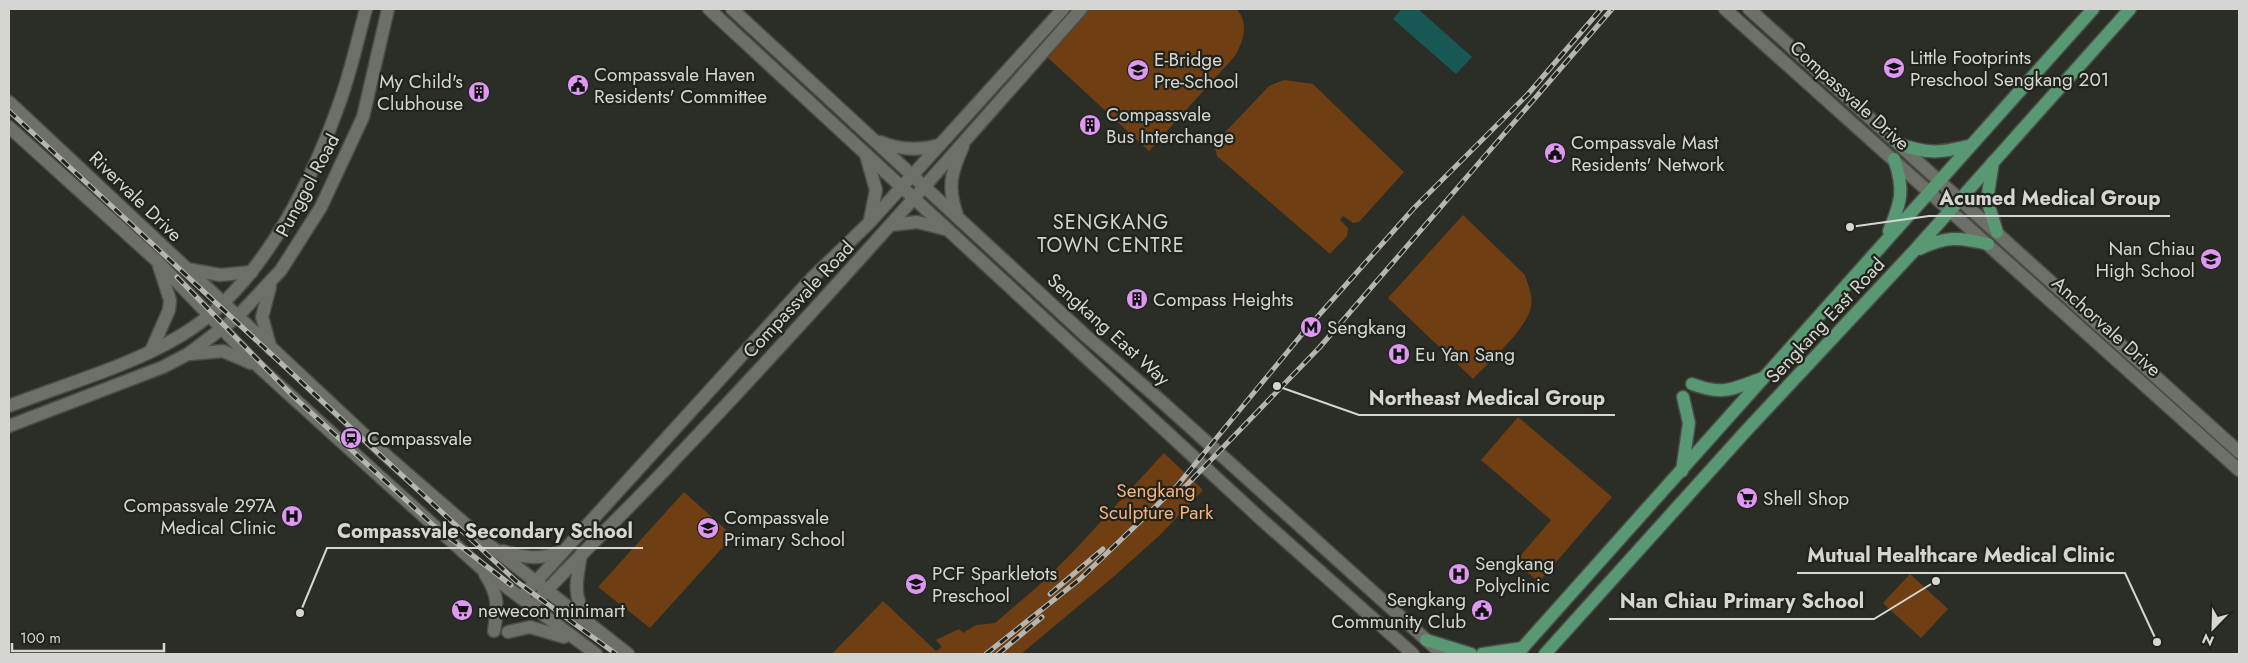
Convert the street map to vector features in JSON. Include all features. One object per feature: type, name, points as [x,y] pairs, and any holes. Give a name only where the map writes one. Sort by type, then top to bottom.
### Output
[{"type":"main road","name":"Sengkang East Road","points":[[1520,651],[2092,9]]},
{"type":"main road","name":"Sengkang East Road","points":[[1545,654],[1745,432],[1914,251],[2130,9]]},
{"type":"main road","points":[[1899,144],[1920,152],[1940,153],[1968,146]]},
{"type":"main road","points":[[1887,238],[1902,192],[1901,180],[1894,159]]},
{"type":"main road","points":[[1993,162],[1987,200],[1997,232]]},
{"type":"main road","points":[[1914,251],[1938,240],[1952,237],[1988,244]]},
{"type":"main road","points":[[1692,384],[1709,391],[1724,392],[1764,378]]},
{"type":"main road","points":[[1682,471],[1689,422],[1683,397]]},
{"type":"main road","points":[[1426,640],[1471,654]]},
{"type":"main road","points":[[1482,654],[1520,651]]},
{"type":"street","name":"Punggol Road","points":[[9,406],[151,351],[180,336],[209,316],[252,272],[297,201],[331,126],[349,74],[366,9]]},
{"type":"street","name":"Punggol Road","points":[[9,426],[163,367],[188,354],[224,329],[281,270],[322,207],[363,117],[388,9]]},
{"type":"street","name":"Sengkang East Way","points":[[709,9],[864,150],[1262,520],[1413,654]]},
{"type":"street","name":"Sengkang East Way","points":[[732,9],[1086,336],[1442,654]]},
{"type":"street","name":"Compassvale Road","points":[[521,598],[812,278],[870,222],[1063,9]]},
{"type":"street","name":"Compassvale Road","points":[[532,606],[677,458],[891,225],[968,135],[1081,9]]},
{"type":"street","name":"Compassvale Drive","points":[[1725,9],[1950,210]]},
{"type":"street","name":"Compassvale Drive","points":[[1750,9],[1959,199]]},
{"type":"street","name":"Rivervale Drive","points":[[9,102],[130,214],[272,351],[389,458],[493,548],[628,654]]},
{"type":"street","name":"Rivervale Drive","points":[[9,127],[157,261],[259,367]]},
{"type":"street","points":[[956,215],[951,197],[951,175],[968,135]]},
{"type":"street","points":[[871,139],[892,147],[904,149],[922,150],[940,145]]},
{"type":"street","points":[[864,150],[871,166],[876,190],[870,222]]},
{"type":"street","name":"Anchorvale Drive","points":[[1959,199],[2239,452]]},
{"type":"street","name":"Anchorvale Drive","points":[[1950,210],[2239,470]]},
{"type":"street","points":[[891,225],[918,222],[948,229]]},
{"type":"street","points":[[151,351],[164,322],[170,300],[157,261]]},
{"type":"street","points":[[184,268],[220,276],[252,272]]},
{"type":"street","points":[[272,351],[262,317],[268,291],[281,270]]},
{"type":"street","points":[[188,354],[223,351],[259,367],[481,568],[596,654]]},
{"type":"street","points":[[493,548],[534,559],[545,558],[563,551]]},
{"type":"street","points":[[581,554],[576,582],[576,598],[586,621]]},
{"type":"street","points":[[481,568],[495,590],[498,609],[494,631]]},
{"type":"street","points":[[508,632],[530,627],[552,632],[582,645]]},
{"type":"green space","points":[[1088,9],[1236,9],[1243,20],[1243,38],[1235,56],[1149,151],[1045,55]]},
{"type":"green space","points":[[1284,80],[1313,84],[1404,172],[1359,222],[1353,223],[1343,216],[1340,220],[1348,228],[1347,236],[1330,254],[1217,156],[1214,144],[1269,86]]},
{"type":"green space","points":[[1463,215],[1525,275],[1531,298],[1528,315],[1516,334],[1473,379],[1388,298]]},
{"type":"green space","points":[[1518,417],[1612,497],[1539,582],[1515,562],[1551,520],[1481,460]]},
{"type":"green space","name":"Sengkang Sculpture Park","points":[[1164,453],[1203,490],[1160,535],[1021,654],[832,654],[883,601],[936,651],[942,647],[936,640],[959,629],[963,633],[976,625],[995,623],[1036,588],[1072,553]]},
{"type":"green space","points":[[684,492],[733,536],[650,628],[598,587]]},
{"type":"green space","points":[[1910,574],[1948,609],[1921,638],[1883,603]]},
{"type":"water","points":[[1402,9],[1418,9],[1472,57],[1456,74],[1393,19]]},
{"type":"railway","points":[[986,654],[1080,579],[1177,486],[1303,333],[1414,208],[1528,94],[1601,9]]},
{"type":"railway","points":[[1179,493],[1319,348],[1612,9]]},
{"type":"railway","points":[[9,111],[516,581],[616,654]]},
{"type":"railway","points":[[177,277],[293,396],[433,525],[511,585]]},
{"type":"railway","points":[[1050,594],[1103,549]]},
{"type":"railway","points":[[998,654],[1042,617]]},
{"type":"place","name":"Little Footprints Preschool Sengkang 201","points":[[1894,68]]},
{"type":"place","name":"E-Bridge Pre-School","points":[[1138,70]]},
{"type":"place","name":"Compassvale Haven Residents' Committee","points":[[578,85]]},
{"type":"place","name":"My Child's Clubhouse","points":[[479,92]]},
{"type":"place","name":"Compassvale Bus Interchange","points":[[1090,125]]},
{"type":"place","name":"Compassvale Mast Residents' Network","points":[[1555,153]]},
{"type":"place","name":"Acumed Medical Group","points":[[1850,227]]},
{"type":"place","name":"Nan Chiau High School","points":[[2211,259]]},
{"type":"place","name":"Compass Heights","points":[[1137,299]]},
{"type":"place","name":"Sengkang","points":[[1311,327]]},
{"type":"place","name":"Eu Yan Sang","points":[[1399,354]]},
{"type":"place","name":"Northeast Medical Group","points":[[1277,386]]},
{"type":"place","name":"Compassvale","points":[[351,438]]},
{"type":"place","name":"Shell Shop","points":[[1747,498]]},
{"type":"place","name":"Compassvale 297A Medical Clinic","points":[[292,516]]},
{"type":"place","name":"Compassvale Primary School","points":[[708,528]]},
{"type":"place","name":"Sengkang Polyclinic","points":[[1459,574]]},
{"type":"place","name":"Nan Chiau Primary School","points":[[1936,581]]},
{"type":"place","name":"PCF Sparkletots Preschool","points":[[916,584]]},
{"type":"place","name":"newecon minimart","points":[[462,610]]},
{"type":"place","name":"Sengkang Community Club","points":[[1482,610]]},
{"type":"place","name":"Compassvale Secondary School","points":[[300,613]]},
{"type":"place","name":"Mutual Healthcare Medical Clinic","points":[[2157,642]]},
{"type":"district","name":"SENGKANG TOWN CENTRE","points":[[1111,234]]}]
